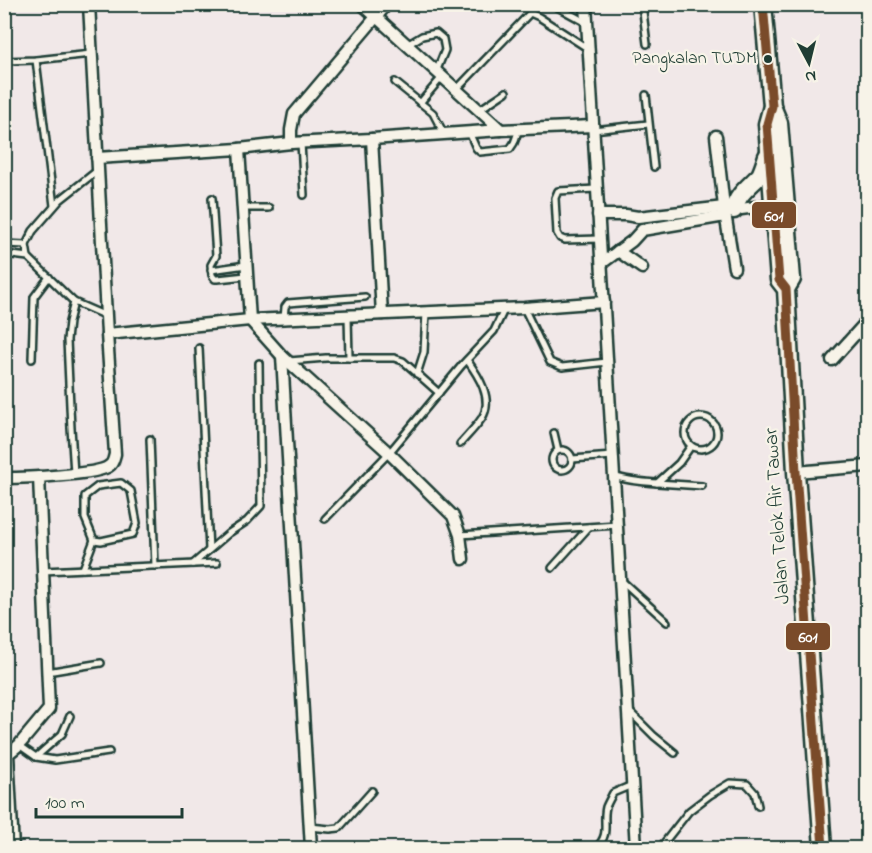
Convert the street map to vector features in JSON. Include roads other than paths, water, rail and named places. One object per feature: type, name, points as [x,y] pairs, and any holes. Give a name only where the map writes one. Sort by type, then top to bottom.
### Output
[{"type":"main road","name":"Jalan Telok Air Tawar","points":[[763,4],[771,106],[767,124],[769,150],[792,279],[786,289],[796,472],[823,849]]},
{"type":"main road","name":"Jalan Telok Air Tawar","points":[[771,106],[779,123],[779,204]]},
{"type":"main road","points":[[728,211],[762,172],[769,150]]},
{"type":"street","points":[[4,478],[102,471],[111,465],[116,454],[89,4]]},
{"type":"street","points":[[362,4],[501,130]]},
{"type":"street","points":[[296,143],[291,130],[294,114],[387,4]]},
{"type":"street","points":[[586,4],[636,849]]},
{"type":"street","points":[[97,158],[501,130],[593,128]]},
{"type":"street","points":[[716,136],[734,268]]},
{"type":"street","points":[[372,139],[382,314]]},
{"type":"street","points":[[239,149],[250,320],[285,359],[389,453],[453,516],[460,535],[463,559]]},
{"type":"street","points":[[598,215],[638,217],[728,211],[779,204]]},
{"type":"street","points":[[602,263],[632,241],[642,230],[728,211]]},
{"type":"street","points":[[638,217],[642,230]]},
{"type":"street","points":[[618,250],[642,268]]},
{"type":"street","points":[[107,334],[250,320],[524,308],[604,302]]},
{"type":"street","points":[[832,360],[867,320]]},
{"type":"street","points":[[285,359],[311,849]]},
{"type":"street","points":[[796,472],[867,466]]},
{"type":"street","points":[[13,849],[8,754],[20,745],[49,709],[39,477]]},
{"type":"lane","points":[[456,90],[539,4]]},
{"type":"lane","points":[[552,4],[587,23]]},
{"type":"lane","points":[[642,4],[648,44]]},
{"type":"lane","points":[[530,13],[588,49]]},
{"type":"lane","points":[[407,45],[422,36],[436,33],[443,39],[444,50],[439,74],[420,103]]},
{"type":"lane","points":[[4,62],[92,54]]},
{"type":"lane","points":[[36,60],[54,206]]},
{"type":"lane","points":[[395,82],[433,113],[444,134]]},
{"type":"lane","points":[[479,110],[506,92]]},
{"type":"lane","points":[[646,95],[654,167]]},
{"type":"lane","points":[[593,128],[648,124]]},
{"type":"lane","points":[[469,132],[480,152],[502,151],[510,149],[519,129]]},
{"type":"lane","points":[[296,143],[304,195]]},
{"type":"lane","points":[[28,257],[26,245],[33,231],[60,200],[98,171]]},
{"type":"lane","points":[[596,189],[558,191],[555,198],[557,233],[565,240],[600,239]]},
{"type":"lane","points":[[212,198],[216,256],[211,270],[215,279],[247,271]]},
{"type":"lane","points":[[243,208],[269,208]]},
{"type":"lane","points":[[4,244],[26,245]]},
{"type":"lane","points":[[4,254],[28,257],[75,302],[106,316]]},
{"type":"lane","points":[[211,270],[247,271]]},
{"type":"lane","points":[[32,358],[34,297],[49,277]]},
{"type":"lane","points":[[284,319],[285,307],[288,303],[365,297]]},
{"type":"lane","points":[[74,474],[67,340],[75,302]]},
{"type":"lane","points":[[524,308],[550,362],[562,367],[607,362]]},
{"type":"lane","points":[[325,519],[389,453],[494,331],[504,309]]},
{"type":"lane","points":[[417,374],[424,351],[426,312]]},
{"type":"lane","points":[[348,316],[348,358]]},
{"type":"lane","points":[[199,348],[209,550]]},
{"type":"lane","points":[[285,359],[394,358],[403,361],[439,393]]},
{"type":"lane","points":[[460,444],[483,416],[487,403],[479,376],[467,360]]},
{"type":"lane","points":[[193,564],[229,533],[247,521],[261,506],[259,363]]},
{"type":"lane","points":[[697,417],[706,418],[714,423],[717,432],[715,441],[708,447],[700,449],[691,446],[686,439],[685,430],[689,422],[697,417]]},
{"type":"lane","points":[[554,433],[558,450]]},
{"type":"lane","points":[[150,439],[154,566]]},
{"type":"lane","points":[[657,483],[679,463],[691,446]]},
{"type":"lane","points":[[558,450],[567,451],[572,459],[571,465],[560,470],[554,466],[552,460],[553,454],[558,450]]},
{"type":"lane","points":[[572,459],[613,456]]},
{"type":"lane","points":[[614,476],[640,482],[702,486]]},
{"type":"lane","points":[[83,569],[94,540],[85,518],[85,496],[98,486],[121,483],[130,491],[137,523],[134,534],[101,541],[94,540]]},
{"type":"lane","points":[[460,535],[617,525]]},
{"type":"lane","points":[[552,568],[589,527]]},
{"type":"lane","points":[[43,571],[217,563]]},
{"type":"lane","points":[[620,579],[667,621]]},
{"type":"lane","points":[[47,672],[102,663]]},
{"type":"lane","points":[[627,710],[675,753]]},
{"type":"lane","points":[[36,757],[62,734],[70,716]]},
{"type":"lane","points":[[20,745],[36,757],[55,760],[109,752]]},
{"type":"lane","points":[[660,849],[689,811],[730,783],[747,784],[755,793],[758,806]]},
{"type":"lane","points":[[596,849],[606,829],[606,807],[613,793],[632,785]]},
{"type":"lane","points":[[310,828],[339,828],[372,791]]},
{"type":"place","name":"Pangkalan TUDM","points":[[768,59]]}]
